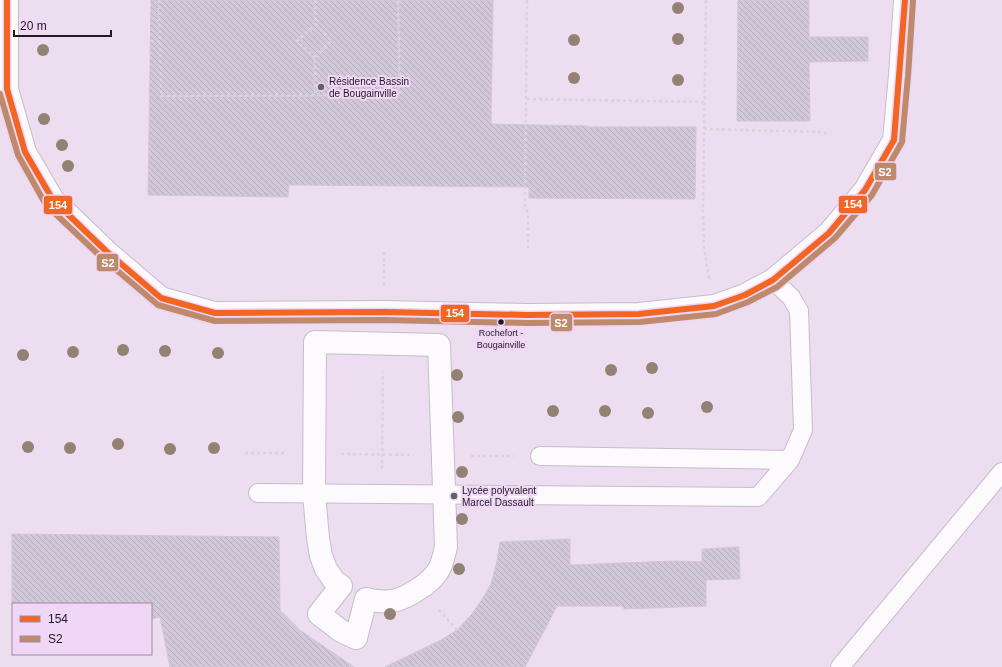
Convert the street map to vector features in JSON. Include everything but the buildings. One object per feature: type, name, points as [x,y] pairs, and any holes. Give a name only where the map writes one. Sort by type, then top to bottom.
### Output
[{"type":"street","points":[[7,0],[7,89],[25,152],[53,200],[106,251],[161,298],[215,312],[639,314],[714,306],[745,295],[773,280],[829,233],[865,190],[894,140],[905,0]]},
{"type":"street","points":[[315,342],[439,345],[443,455],[446,547],[439,570],[428,583],[409,596],[397,601],[381,602],[366,599],[356,638],[341,631],[319,614],[341,586],[335,582],[326,569],[321,556],[314,494],[315,342]]},
{"type":"lane","points":[[258,493],[758,497],[790,460],[803,430],[799,311],[791,298],[773,280]]},
{"type":"lane","points":[[540,456],[790,460]]},
{"type":"lane","points":[[840,667],[1002,472]]},
{"type":"path","points":[[159,0],[161,96],[400,96],[398,0]]},
{"type":"path","points":[[315,0],[316,24],[331,41],[315,58],[315,96]]},
{"type":"path","points":[[527,0],[525,205],[528,214],[528,252]]},
{"type":"path","points":[[706,0],[704,247],[714,306]]},
{"type":"path","points":[[315,58],[297,41],[316,24]]},
{"type":"path","points":[[151,41],[159,41]]},
{"type":"path","points":[[527,99],[705,102]]},
{"type":"path","points":[[704,129],[821,132],[828,134]]},
{"type":"path","points":[[245,453],[540,456]]},
{"type":"transit line","name":"154","points":[[7,0],[7,89],[25,152],[53,200],[106,251],[161,298],[215,313],[384,312],[527,315],[639,314],[714,306],[745,295],[773,280],[829,233],[865,190],[894,140],[905,0]]},
{"type":"transit line","name":"S2","points":[[0,94],[18,155],[46,205],[101,257],[158,305],[215,321],[384,320],[527,323],[640,322],[716,314],[748,302],[777,287],[835,238],[872,195],[902,142],[913,1]]},
{"type":"place","name":"Résidence Bassin de Bougainville","points":[[321,87]]},
{"type":"place","name":"Rochefort - Bougainville","points":[[501,322]]},
{"type":"place","name":"Lycée polyvalent Marcel Dassault","points":[[454,496]]}]
